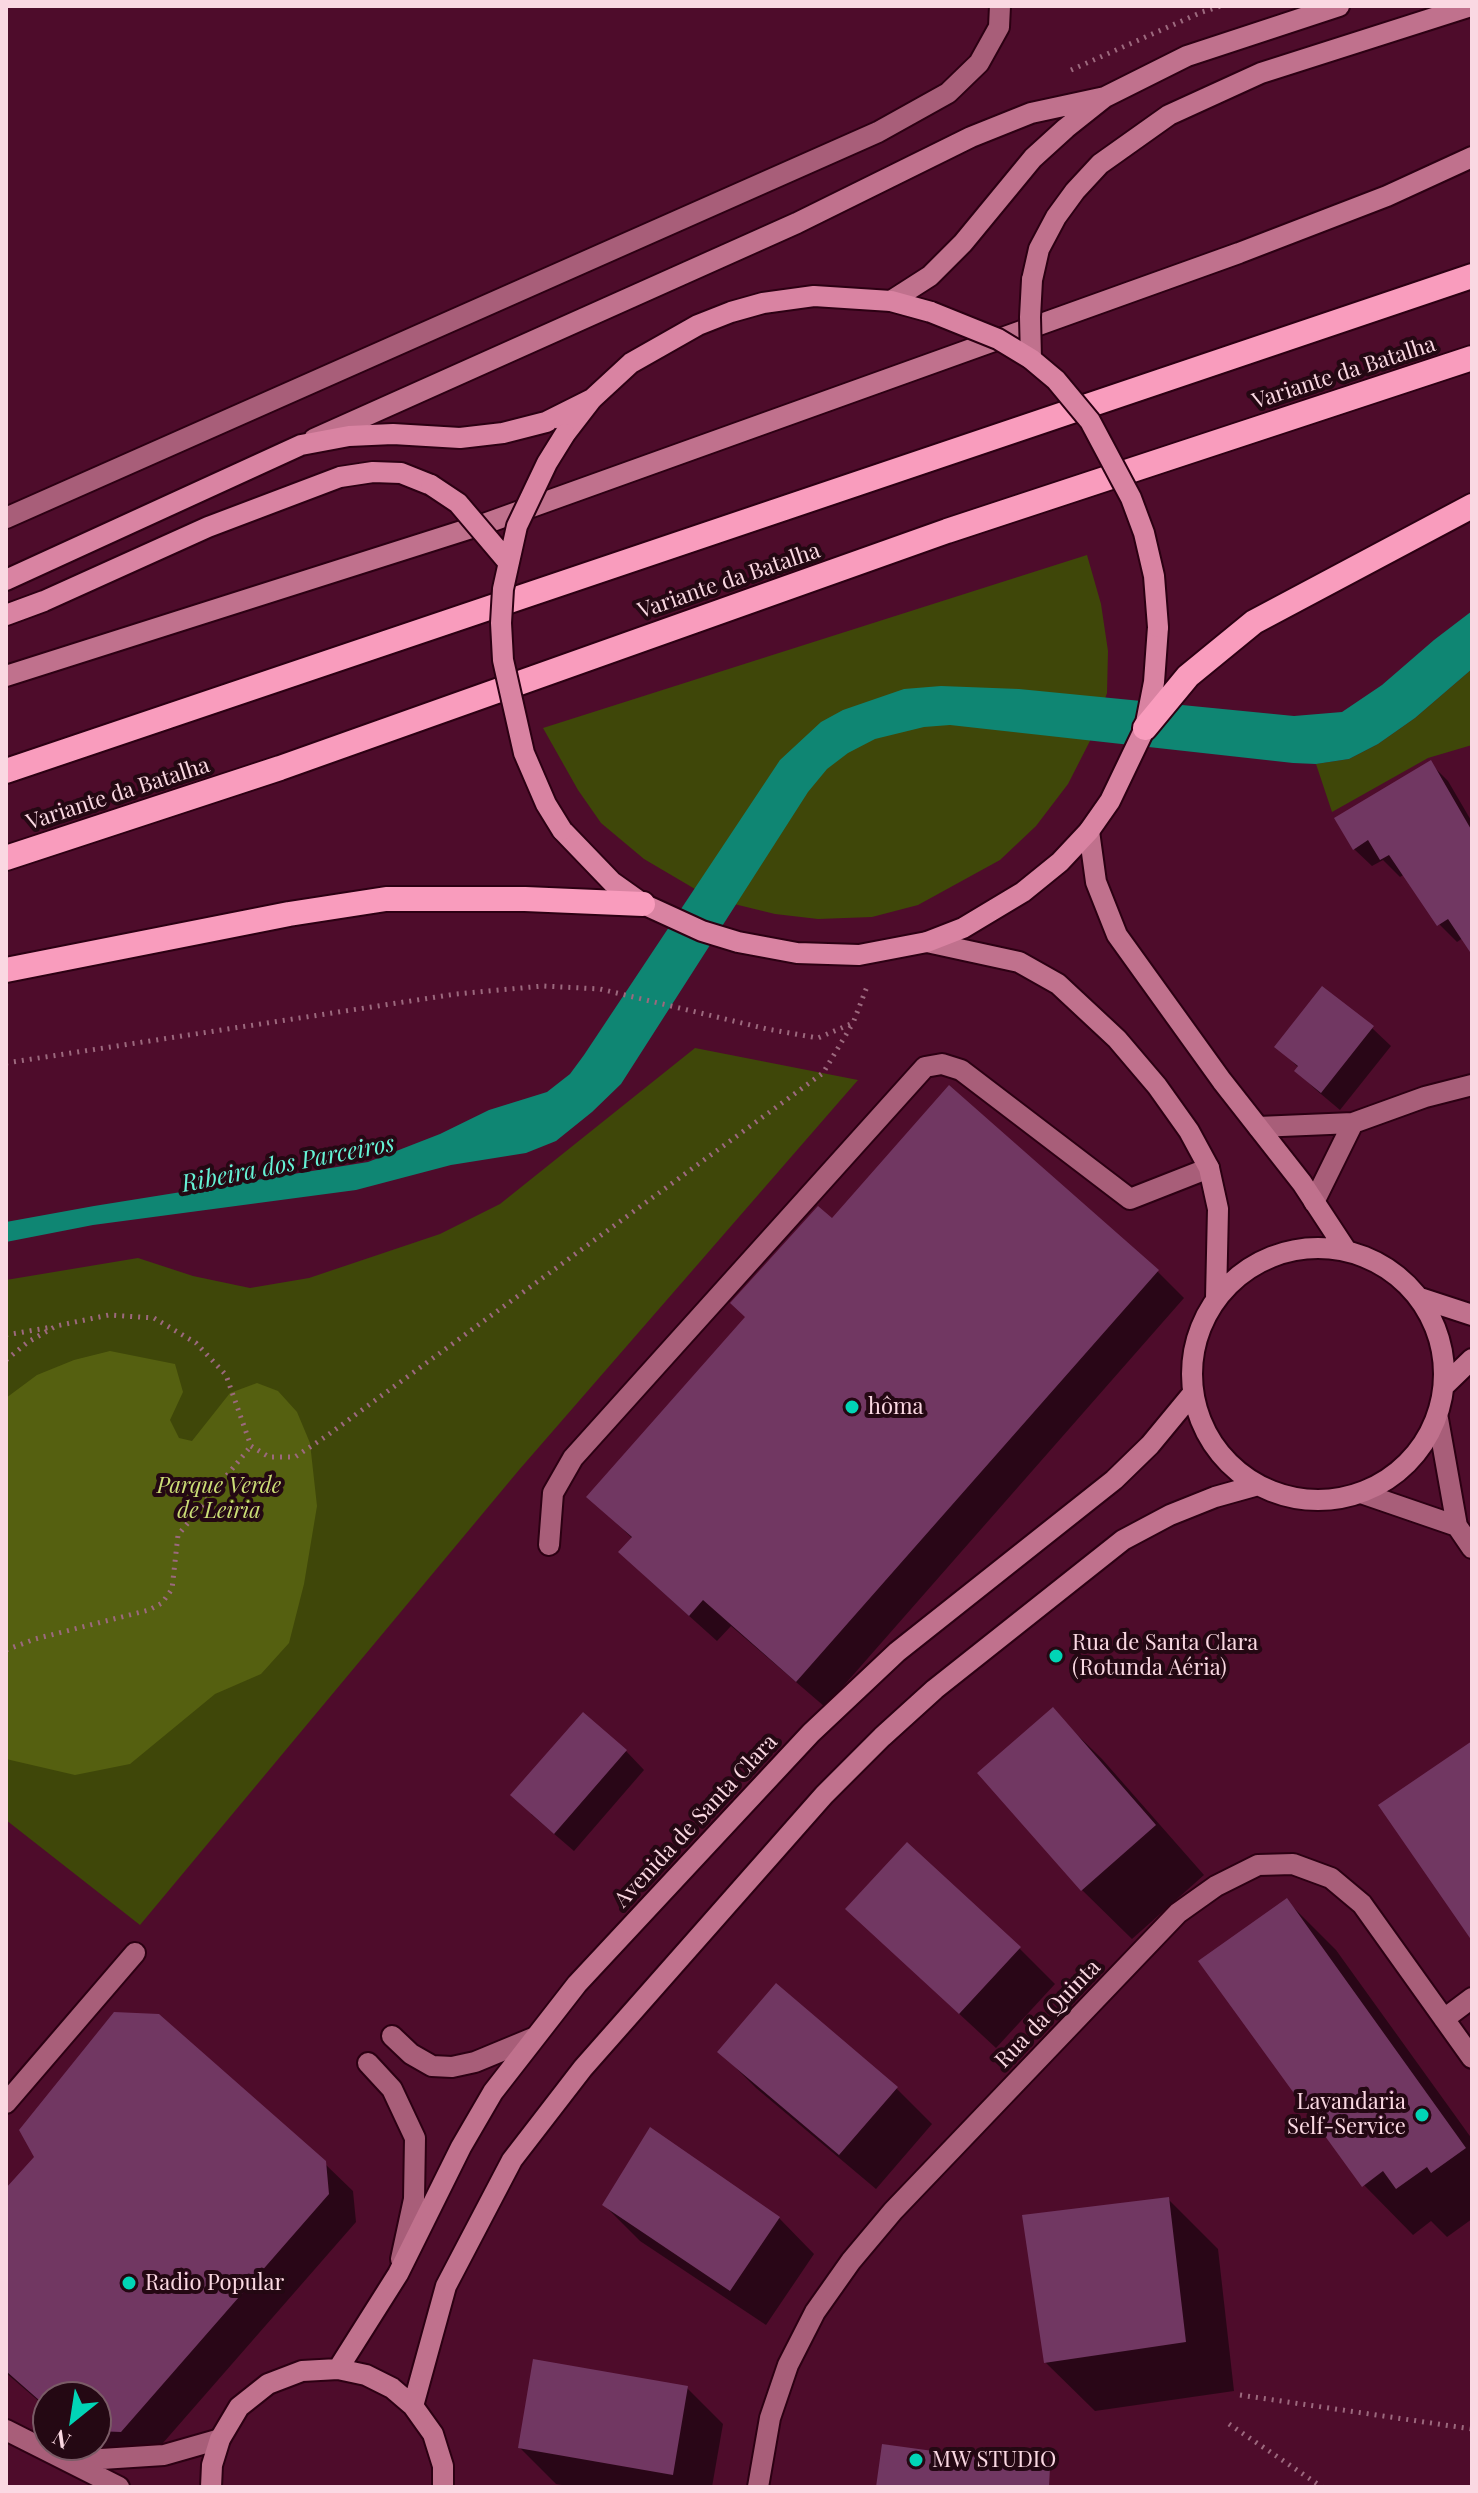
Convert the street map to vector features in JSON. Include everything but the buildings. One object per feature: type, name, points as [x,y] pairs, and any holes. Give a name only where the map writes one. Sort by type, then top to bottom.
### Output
[{"type":"highway","points":[[6,771],[1472,276]]},
{"type":"highway","name":"Variante da Batalha","points":[[6,858],[280,768],[947,531],[1472,358]]},
{"type":"highway","points":[[1145,728],[1188,676],[1254,622],[1472,506]]},
{"type":"highway","points":[[6,970],[289,914],[386,899],[525,899],[643,904]]},
{"type":"main road","points":[[891,301],[930,276],[963,243],[1033,158],[1105,97],[1187,56],[1339,6]]},
{"type":"main road","points":[[1031,359],[1032,280],[1039,249],[1056,217],[1100,164],[1169,115],[1261,73],[1471,6]]},
{"type":"main road","points":[[6,580],[797,223],[971,137],[1031,113],[1105,97]]},
{"type":"main road","points":[[6,676],[499,519],[1239,253],[1387,196],[1472,157]]},
{"type":"main road","points":[[814,296],[891,301],[931,312],[998,339],[1031,359],[1056,380],[1090,421],[1131,498],[1144,533],[1154,576],[1158,627],[1154,682],[1145,728],[1110,801],[1089,831],[1060,862],[1023,892],[973,923],[927,942],[859,955],[812,954],[761,947],[702,931],[643,904],[612,882],[562,830],[536,783],[524,753],[510,699],[501,623],[508,562],[517,526],[547,463],[592,399],[631,363],[698,325],[763,303],[814,296]]},
{"type":"main road","points":[[301,445],[378,434],[460,438],[503,433],[546,422],[592,399]]},
{"type":"main road","points":[[6,615],[208,527],[340,477],[373,472],[401,473],[431,485],[458,503],[508,562]]},
{"type":"main road","points":[[1089,831],[1096,882],[1117,935],[1346,1250]]},
{"type":"main road","points":[[927,942],[1019,962],[1058,984],[1117,1039],[1157,1086],[1189,1131],[1209,1168],[1218,1209],[1216,1298]]},
{"type":"main road","points":[[1310,1248],[1346,1250],[1375,1260],[1399,1277],[1420,1298],[1435,1325],[1444,1355],[1445,1385],[1438,1419],[1417,1455],[1385,1483],[1352,1497],[1316,1502],[1280,1495],[1258,1485],[1221,1456],[1202,1427],[1193,1393],[1192,1359],[1200,1327],[1216,1298],[1242,1273],[1274,1255],[1310,1248]]},
{"type":"main road","points":[[1420,1298],[1472,1315]]},
{"type":"main road","points":[[1445,1385],[1472,1359]]},
{"type":"main road","name":"Avenida de Santa Clara","points":[[338,2369],[398,2274],[461,2147],[493,2092],[577,1984],[811,1733],[921,1632],[1114,1480],[1150,1445],[1193,1393]]},
{"type":"main road","points":[[413,2406],[446,2286],[512,2160],[583,2068],[824,1795],[935,1689],[1123,1540],[1170,1515],[1215,1497],[1258,1485]]},
{"type":"main road","points":[[211,2487],[212,2465],[220,2439],[239,2407],[268,2384],[302,2371],[338,2369],[366,2375],[392,2388],[413,2406],[433,2434],[443,2466],[443,2487]]},
{"type":"street","points":[[6,518],[878,132],[948,93],[979,63],[999,27],[1000,6]]},
{"type":"street","points":[[549,1545],[553,1493],[573,1458],[925,1067],[942,1064],[961,1070],[1130,1199],[1209,1168]]},
{"type":"street","points":[[1258,1127],[1353,1123],[1425,1097],[1472,1085]]},
{"type":"street","points":[[1314,1202],[1353,1123]]},
{"type":"street","points":[[1438,1419],[1457,1526],[1472,1548]]},
{"type":"street","points":[[1361,1493],[1457,1526]]},
{"type":"street","name":"Rua da Quinta","points":[[758,2487],[770,2418],[788,2365],[815,2312],[851,2261],[893,2211],[1178,1913],[1216,1886],[1258,1865],[1293,1864],[1331,1878],[1362,1904],[1472,2058]]},
{"type":"street","points":[[6,2103],[135,1953]]},
{"type":"street","points":[[1444,2019],[1472,1998]]},
{"type":"street","points":[[392,2036],[411,2054],[432,2066],[452,2067],[475,2062],[533,2038]]},
{"type":"street","points":[[368,2063],[392,2089],[415,2138],[414,2199],[398,2274]]},
{"type":"street","points":[[6,2430],[32,2443]]},
{"type":"street","points":[[112,2458],[164,2455],[220,2439]]},
{"type":"street","points":[[70,2461],[119,2487]]},
{"type":"path","points":[[6,1335],[109,1315],[154,1318],[196,1343],[226,1375],[251,1446],[269,1457],[295,1457],[823,1073],[853,1023],[881,952]]},
{"type":"path","points":[[6,1063],[456,994],[543,986],[600,989],[767,1029],[818,1038],[853,1023]]},
{"type":"path","points":[[6,1360],[28,1342],[56,1326]]},
{"type":"path","points":[[6,1650],[35,1639],[149,1610],[162,1603],[172,1589],[178,1535],[251,1446]]},
{"type":"path","points":[[1240,2395],[1472,2429]]},
{"type":"path","points":[[1229,2424],[1322,2487]]},
{"type":"green space","points":[[1087,555],[1101,604],[1108,651],[1107,693],[1092,737],[1068,784],[1036,826],[1000,860],[918,905],[872,917],[818,919],[775,914],[730,903],[695,889],[644,859],[601,823],[578,790],[543,728]]},
{"type":"green space","points":[[1472,669],[1472,745],[1428,758],[1332,812],[1316,764],[1349,759],[1378,744],[1415,718]]},
{"type":"green space","name":"Parque Verde de Leiria","points":[[695,1048],[858,1080],[519,1470],[140,1925],[6,1820],[6,1280],[138,1258],[193,1276],[250,1288],[309,1278],[440,1234],[500,1204]]},
{"type":"green space","points":[[110,1351],[175,1364],[183,1392],[170,1420],[179,1438],[192,1441],[230,1393],[257,1383],[278,1391],[297,1412],[310,1443],[317,1506],[304,1584],[289,1643],[261,1674],[215,1694],[130,1764],[75,1775],[6,1759],[6,1398],[37,1375],[74,1360]]},
{"type":"shaded area","points":[[1472,611],[1472,669],[1415,718],[1378,744],[1349,759],[1316,764],[1293,763],[950,725],[924,727],[875,739],[848,753],[827,769],[808,792],[621,1084],[556,1141],[526,1153],[451,1165],[356,1190],[93,1225],[6,1242],[6,1222],[368,1162],[440,1134],[489,1110],[547,1092],[570,1074],[584,1055],[780,760],[821,722],[843,710],[904,689],[941,686],[1019,689],[1294,716],[1342,712],[1382,685]]},
{"type":"place","name":"hôma","points":[[852,1407]]},
{"type":"place","name":"Rua de Santa Clara (Rotunda Aéria)","points":[[1056,1656]]},
{"type":"place","name":"Lavandaria Self-Service","points":[[1422,2115]]},
{"type":"place","name":"Radio Popular","points":[[129,2283]]},
{"type":"place","name":"MW STUDIO","points":[[916,2460]]},
{"type":"water label","name":"Ribeira dos Parceiros","points":[[288,1164]]}]
